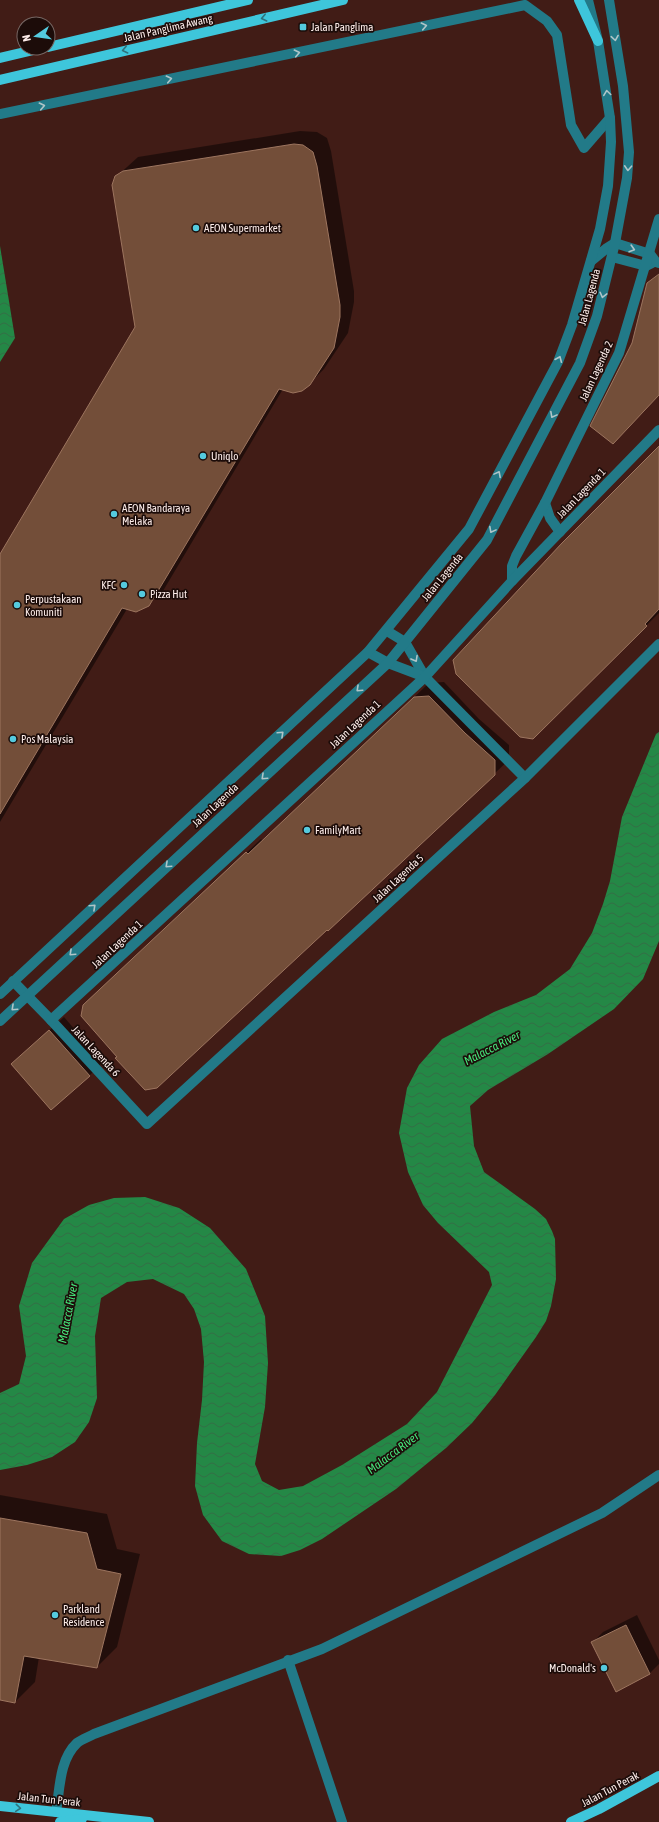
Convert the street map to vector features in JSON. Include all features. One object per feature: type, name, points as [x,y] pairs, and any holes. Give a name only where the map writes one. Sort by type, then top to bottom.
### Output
[{"type":"main road","name":"Jalan Panglima Awang","points":[[56,44],[248,0]]},
{"type":"main road","name":"Jalan Panglima Awang","points":[[0,80],[343,0]]},
{"type":"main road","points":[[579,0],[598,41]]},
{"type":"main road","points":[[0,58],[16,54]]},
{"type":"main road","name":"Jalan Tun Perak","points":[[571,1822],[605,1806],[659,1776]]},
{"type":"main road","name":"Jalan Tun Perak","points":[[0,1806],[149,1822]]},
{"type":"main road","name":"Jalan Tun Perak","points":[[60,1822],[96,1816]]},
{"type":"street","name":"Jalan Lagenda","points":[[0,994],[368,652],[387,631],[469,529],[558,362],[572,325],[600,229],[608,186],[611,142],[610,118],[598,41],[588,0]]},
{"type":"street","points":[[609,0],[623,86],[629,152],[627,178],[611,246],[612,257],[653,261]]},
{"type":"street","points":[[0,114],[525,5],[547,20],[557,35],[571,125],[584,148],[610,118]]},
{"type":"street","name":"Jalan Lagenda 2","points":[[512,581],[512,566],[516,556],[545,503],[619,353],[653,261],[659,219]]},
{"type":"street","points":[[600,229],[611,246],[653,261]]},
{"type":"street","points":[[591,262],[611,246]]},
{"type":"street","name":"Jalan Lagenda","points":[[0,1021],[388,663],[487,540],[580,363],[597,316],[612,257]]},
{"type":"street","name":"Jalan Lagenda 1","points":[[52,1020],[425,677],[512,581],[659,430]]},
{"type":"street","points":[[545,503],[550,518],[560,532]]},
{"type":"street","points":[[387,631],[405,642],[425,677],[525,778]]},
{"type":"street","name":"Jalan Lagenda 5","points":[[147,1124],[525,778],[659,644]]},
{"type":"street","points":[[368,652],[388,663],[425,677]]},
{"type":"street","name":"Jalan Lagenda 6","points":[[13,982],[52,1020],[147,1124]]},
{"type":"street","points":[[56,1812],[62,1772],[68,1755],[78,1743],[94,1734],[329,1645],[602,1513],[659,1475]]},
{"type":"street","points":[[288,1660],[342,1822]]},
{"type":"water","points":[[0,246],[15,338],[0,362]]},
{"type":"water","name":"Malacca River","points":[[659,732],[659,941],[643,979],[614,1009],[548,1054],[488,1090],[470,1106],[474,1146],[484,1172],[535,1209],[546,1219],[552,1231],[555,1239],[556,1279],[551,1306],[546,1321],[495,1395],[472,1423],[446,1448],[396,1489],[322,1539],[300,1550],[281,1556],[249,1554],[222,1541],[203,1515],[195,1486],[204,1362],[201,1329],[194,1309],[184,1294],[153,1279],[127,1282],[101,1298],[95,1336],[97,1398],[89,1422],[75,1442],[52,1457],[27,1465],[0,1470],[0,1393],[19,1384],[26,1356],[19,1306],[32,1263],[64,1219],[89,1205],[114,1198],[145,1197],[179,1208],[210,1228],[246,1269],[265,1316],[268,1363],[265,1407],[255,1464],[262,1481],[279,1490],[303,1486],[342,1465],[407,1424],[437,1392],[492,1285],[489,1272],[438,1223],[423,1205],[408,1172],[399,1133],[407,1088],[419,1065],[442,1039],[494,1012],[536,995],[570,969],[592,933],[603,904],[610,881],[622,817],[656,734]]},
{"type":"building","name":"AEON Bandaraya Melaka","points":[[294,144],[303,145],[313,152],[317,166],[340,305],[340,317],[334,348],[310,385],[302,391],[293,393],[279,389],[149,606],[136,612],[122,608],[0,814],[0,554],[135,327],[112,185],[115,176],[123,171]]},
{"type":"building","points":[[659,274],[659,395],[613,444],[590,426],[632,343],[647,283]]},
{"type":"building","points":[[659,446],[659,609],[645,624],[647,626],[533,739],[520,737],[456,674],[453,660],[562,543]]},
{"type":"building","points":[[429,696],[465,733],[495,760],[495,775],[157,1088],[145,1090],[115,1058],[117,1057],[81,1016],[83,1005],[246,852],[248,854],[414,697]]},
{"type":"building","points":[[49,1030],[90,1076],[51,1110],[11,1064]]},
{"type":"building","name":"Parkland Residence","points":[[0,1518],[87,1533],[97,1569],[121,1574],[97,1668],[24,1656],[15,1703],[0,1700]]},
{"type":"building","points":[[626,1625],[650,1674],[616,1692],[591,1642]]},
{"type":"place","name":"Jalan Panglima","points":[[303,27]]},
{"type":"place","name":"AEON Supermarket","points":[[196,228]]},
{"type":"place","name":"Uniqlo","points":[[203,456]]},
{"type":"place","name":"AEON Bandaraya Melaka","points":[[114,514]]},
{"type":"place","name":"KFC","points":[[124,585]]},
{"type":"place","name":"Pizza Hut","points":[[142,594]]},
{"type":"place","name":"Perpustakaan Komuniti","points":[[17,605]]},
{"type":"place","name":"Pos Malaysia","points":[[13,739]]},
{"type":"place","name":"FamilyMart","points":[[307,830]]},
{"type":"place","name":"Parkland Residence","points":[[55,1615]]},
{"type":"place","name":"McDonald's","points":[[604,1668]]}]
